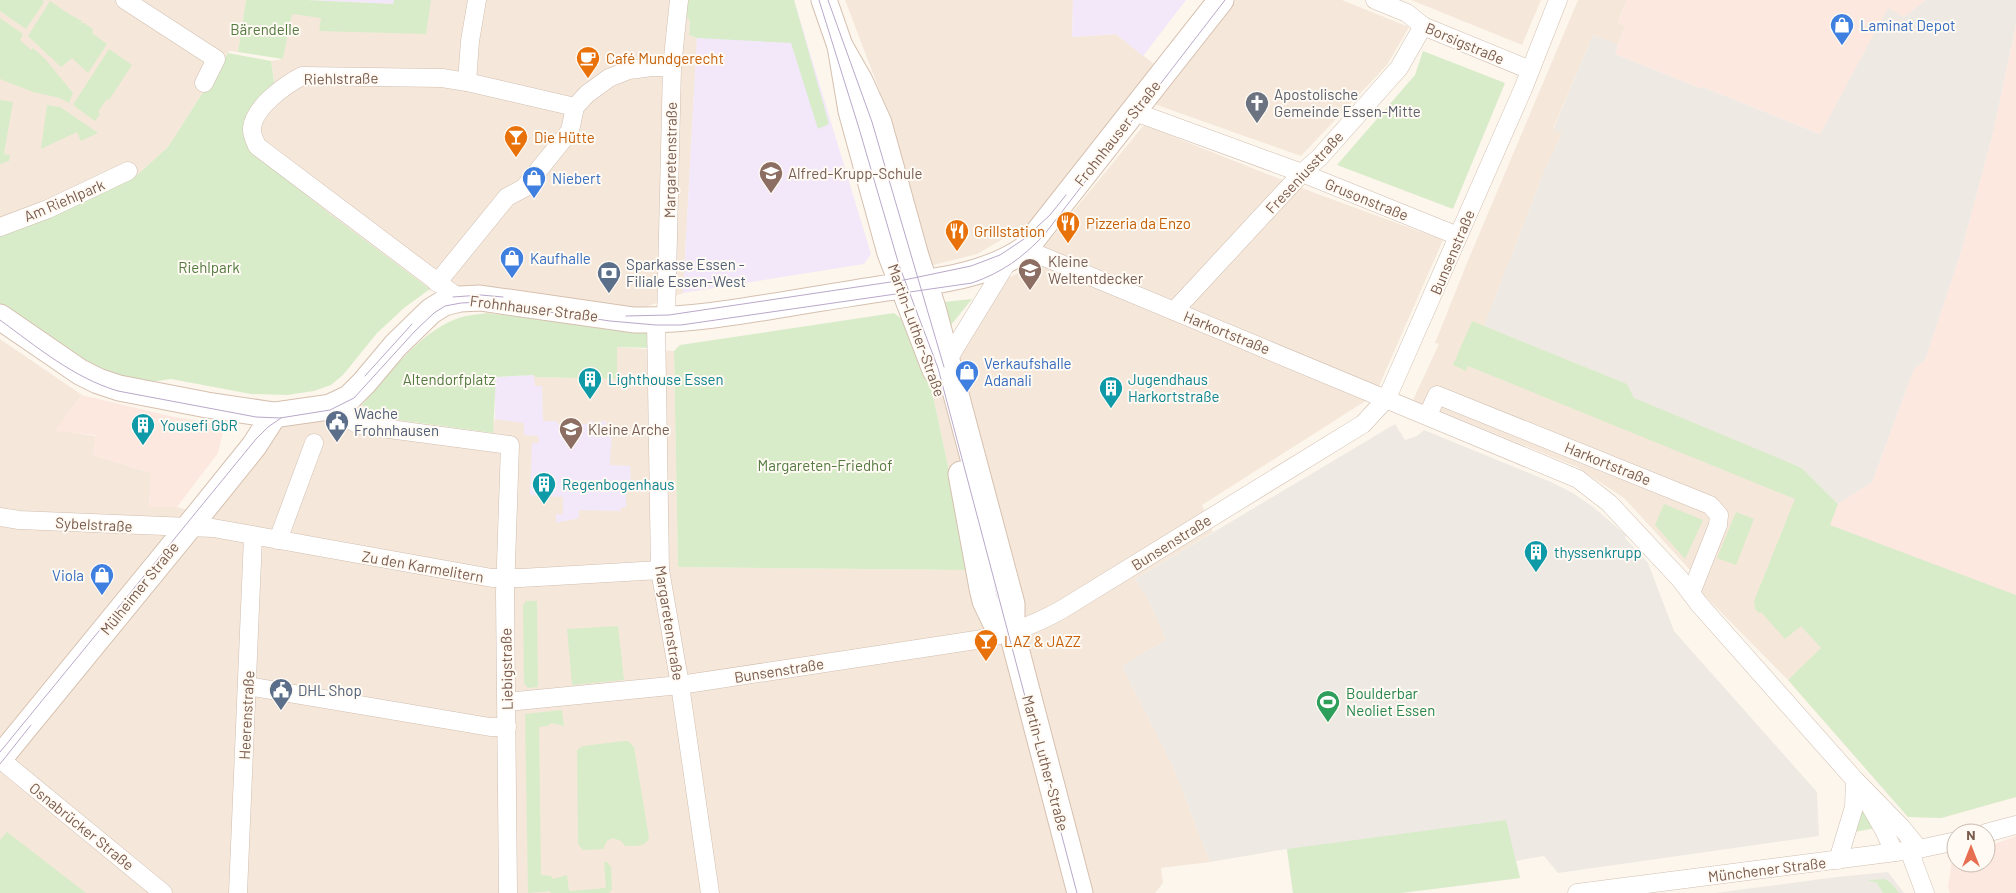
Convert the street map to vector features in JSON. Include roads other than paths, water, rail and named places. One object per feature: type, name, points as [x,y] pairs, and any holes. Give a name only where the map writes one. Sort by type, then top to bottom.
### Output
[{"type":"main road","name":"Martin-Luther-Straße","points":[[824,0],[840,46],[876,113],[913,284],[962,479],[973,548],[985,601],[997,626],[1012,633]]},
{"type":"main road","name":"Frohnhauser Straße","points":[[0,317],[80,372],[98,381],[119,388],[207,405],[274,415],[330,407],[349,398],[396,345],[431,311],[444,302],[480,298],[634,320],[661,320],[753,309],[971,273],[1016,255],[1135,112],[1221,0]]},
{"type":"main road","name":"Martin-Luther-Straße","points":[[913,284],[933,308],[1012,604],[1012,633],[1080,893]]},
{"type":"main road","name":"Mülheimer Straße","points":[[0,759],[254,446],[274,415]]},
{"type":"street","points":[[125,0],[216,59],[204,83]]},
{"type":"street","points":[[467,82],[470,41],[477,0]]},
{"type":"street","name":"Margaretenstraße","points":[[679,0],[672,67],[661,320],[660,570],[680,685],[710,893]]},
{"type":"street","name":"Borsigstraße","points":[[1375,0],[1407,13],[1423,26],[1530,70]]},
{"type":"street","name":"Bunsenstraße","points":[[507,702],[680,685],[1012,633],[1062,610],[1363,424],[1387,398],[1530,70],[1558,0]]},
{"type":"street","name":"Freseniusstraße","points":[[1174,311],[1302,173],[1320,157],[1399,68],[1423,26]]},
{"type":"street","points":[[437,283],[507,197],[524,188],[570,131],[575,107],[587,94],[609,78],[629,70],[672,67]]},
{"type":"street","name":"Riehlstraße","points":[[460,299],[257,146],[251,129],[256,113],[285,85],[302,76],[442,78],[575,107]]},
{"type":"street","name":"Grusonstraße","points":[[1135,112],[1302,173],[1458,236]]},
{"type":"street","name":"Am Riehlpark","points":[[0,226],[48,209],[128,171]]},
{"type":"street","name":"Harkortstraße","points":[[1016,255],[1174,311],[1578,479],[1609,503],[1680,579],[1855,780],[1901,827],[1907,850],[1925,893]]},
{"type":"street","name":"Frohnhauser Straße","points":[[947,361],[1016,255]]},
{"type":"street","name":"Harkortstraße","points":[[1428,415],[1437,395],[1710,505],[1719,515],[1718,525],[1691,593]]},
{"type":"street","name":"Liebigstraße","points":[[330,407],[359,425],[510,445],[506,578],[508,893]]},
{"type":"street","points":[[278,540],[314,443]]},
{"type":"street","name":"Sybelstraße","points":[[0,517],[19,520],[188,528]]},
{"type":"street","name":"Zu den Karmelitern","points":[[188,528],[213,528],[253,537],[492,578],[660,570]]},
{"type":"street","name":"Heerenstraße","points":[[238,893],[253,537]]},
{"type":"street","points":[[247,686],[490,727],[507,727]]},
{"type":"street","name":"Osnabrücker Straße","points":[[0,759],[163,893]]},
{"type":"street","points":[[1838,860],[1854,807],[1855,780]]},
{"type":"street","name":"Harkortstraße","points":[[1855,780],[1884,830],[1907,850]]},
{"type":"street","points":[[1996,831],[2016,826]]},
{"type":"street","name":"Münchener Straße","points":[[1577,893],[1838,860],[1946,843]]},
{"type":"tram line","points":[[819,0],[899,265],[938,368],[1077,893]]},
{"type":"tram line","points":[[828,0],[872,122],[944,367]]},
{"type":"tram line","points":[[0,320],[71,370],[118,391],[256,417],[280,418],[330,410],[354,398],[415,331],[434,313],[445,306],[481,302],[610,321],[681,325],[972,283],[1011,264],[1044,235],[1225,0]]},
{"type":"tram line","points":[[626,316],[669,315],[904,280],[971,266],[1000,255],[1024,239],[1050,215],[1066,195]]},
{"type":"tram line","points":[[453,297],[481,295],[503,297]]},
{"type":"tram line","points":[[365,376],[412,324]]},
{"type":"tram line","points":[[0,752],[256,439],[281,418]]},
{"type":"tram line","points":[[0,764],[31,725]]},
{"type":"place","name":"Laminat Depot","points":[[1842,46]]},
{"type":"place","name":"Café Mundgerecht","points":[[588,79]]},
{"type":"place","name":"Apostolische Gemeinde Essen-Mitte","points":[[1257,124]]},
{"type":"place","name":"Die Hütte","points":[[516,158]]},
{"type":"place","name":"Alfred-Krupp-Schule","points":[[771,194]]},
{"type":"place","name":"Niebert","points":[[534,199]]},
{"type":"place","name":"Pizzeria da Enzo","points":[[1068,244]]},
{"type":"place","name":"Grillstation","points":[[957,252]]},
{"type":"place","name":"Kaufhalle","points":[[512,279]]},
{"type":"place","name":"Kleine Weltentdecker","points":[[1030,291]]},
{"type":"place","name":"Sparkasse Essen - Filiale Essen-West","points":[[609,294]]},
{"type":"place","name":"Verkaufshalle Adanali","points":[[967,393]]},
{"type":"place","name":"Lighthouse Essen","points":[[590,400]]},
{"type":"place","name":"Jugendhaus Harkortstraße","points":[[1111,409]]},
{"type":"place","name":"Wache Frohnhausen","points":[[337,443]]},
{"type":"place","name":"Yousefi GbR","points":[[143,446]]},
{"type":"place","name":"Kleine Arche","points":[[571,450]]},
{"type":"place","name":"Regenbogenhaus","points":[[544,505]]},
{"type":"place","name":"thyssenkrupp","points":[[1536,573]]},
{"type":"place","name":"Viola","points":[[102,596]]},
{"type":"place","name":"LAZ & JAZZ","points":[[986,662]]},
{"type":"place","name":"DHL Shop","points":[[281,711]]},
{"type":"place","name":"Boulderbar Neoliet Essen","points":[[1328,723]]},
{"type":"park label","name":"Bärendelle","points":[[265,29]]},
{"type":"park label","name":"Riehlpark","points":[[209,267]]},
{"type":"park label","name":"Altendorfplatz","points":[[449,379]]},
{"type":"park label","name":"Margareten-Friedhof","points":[[825,465]]}]
